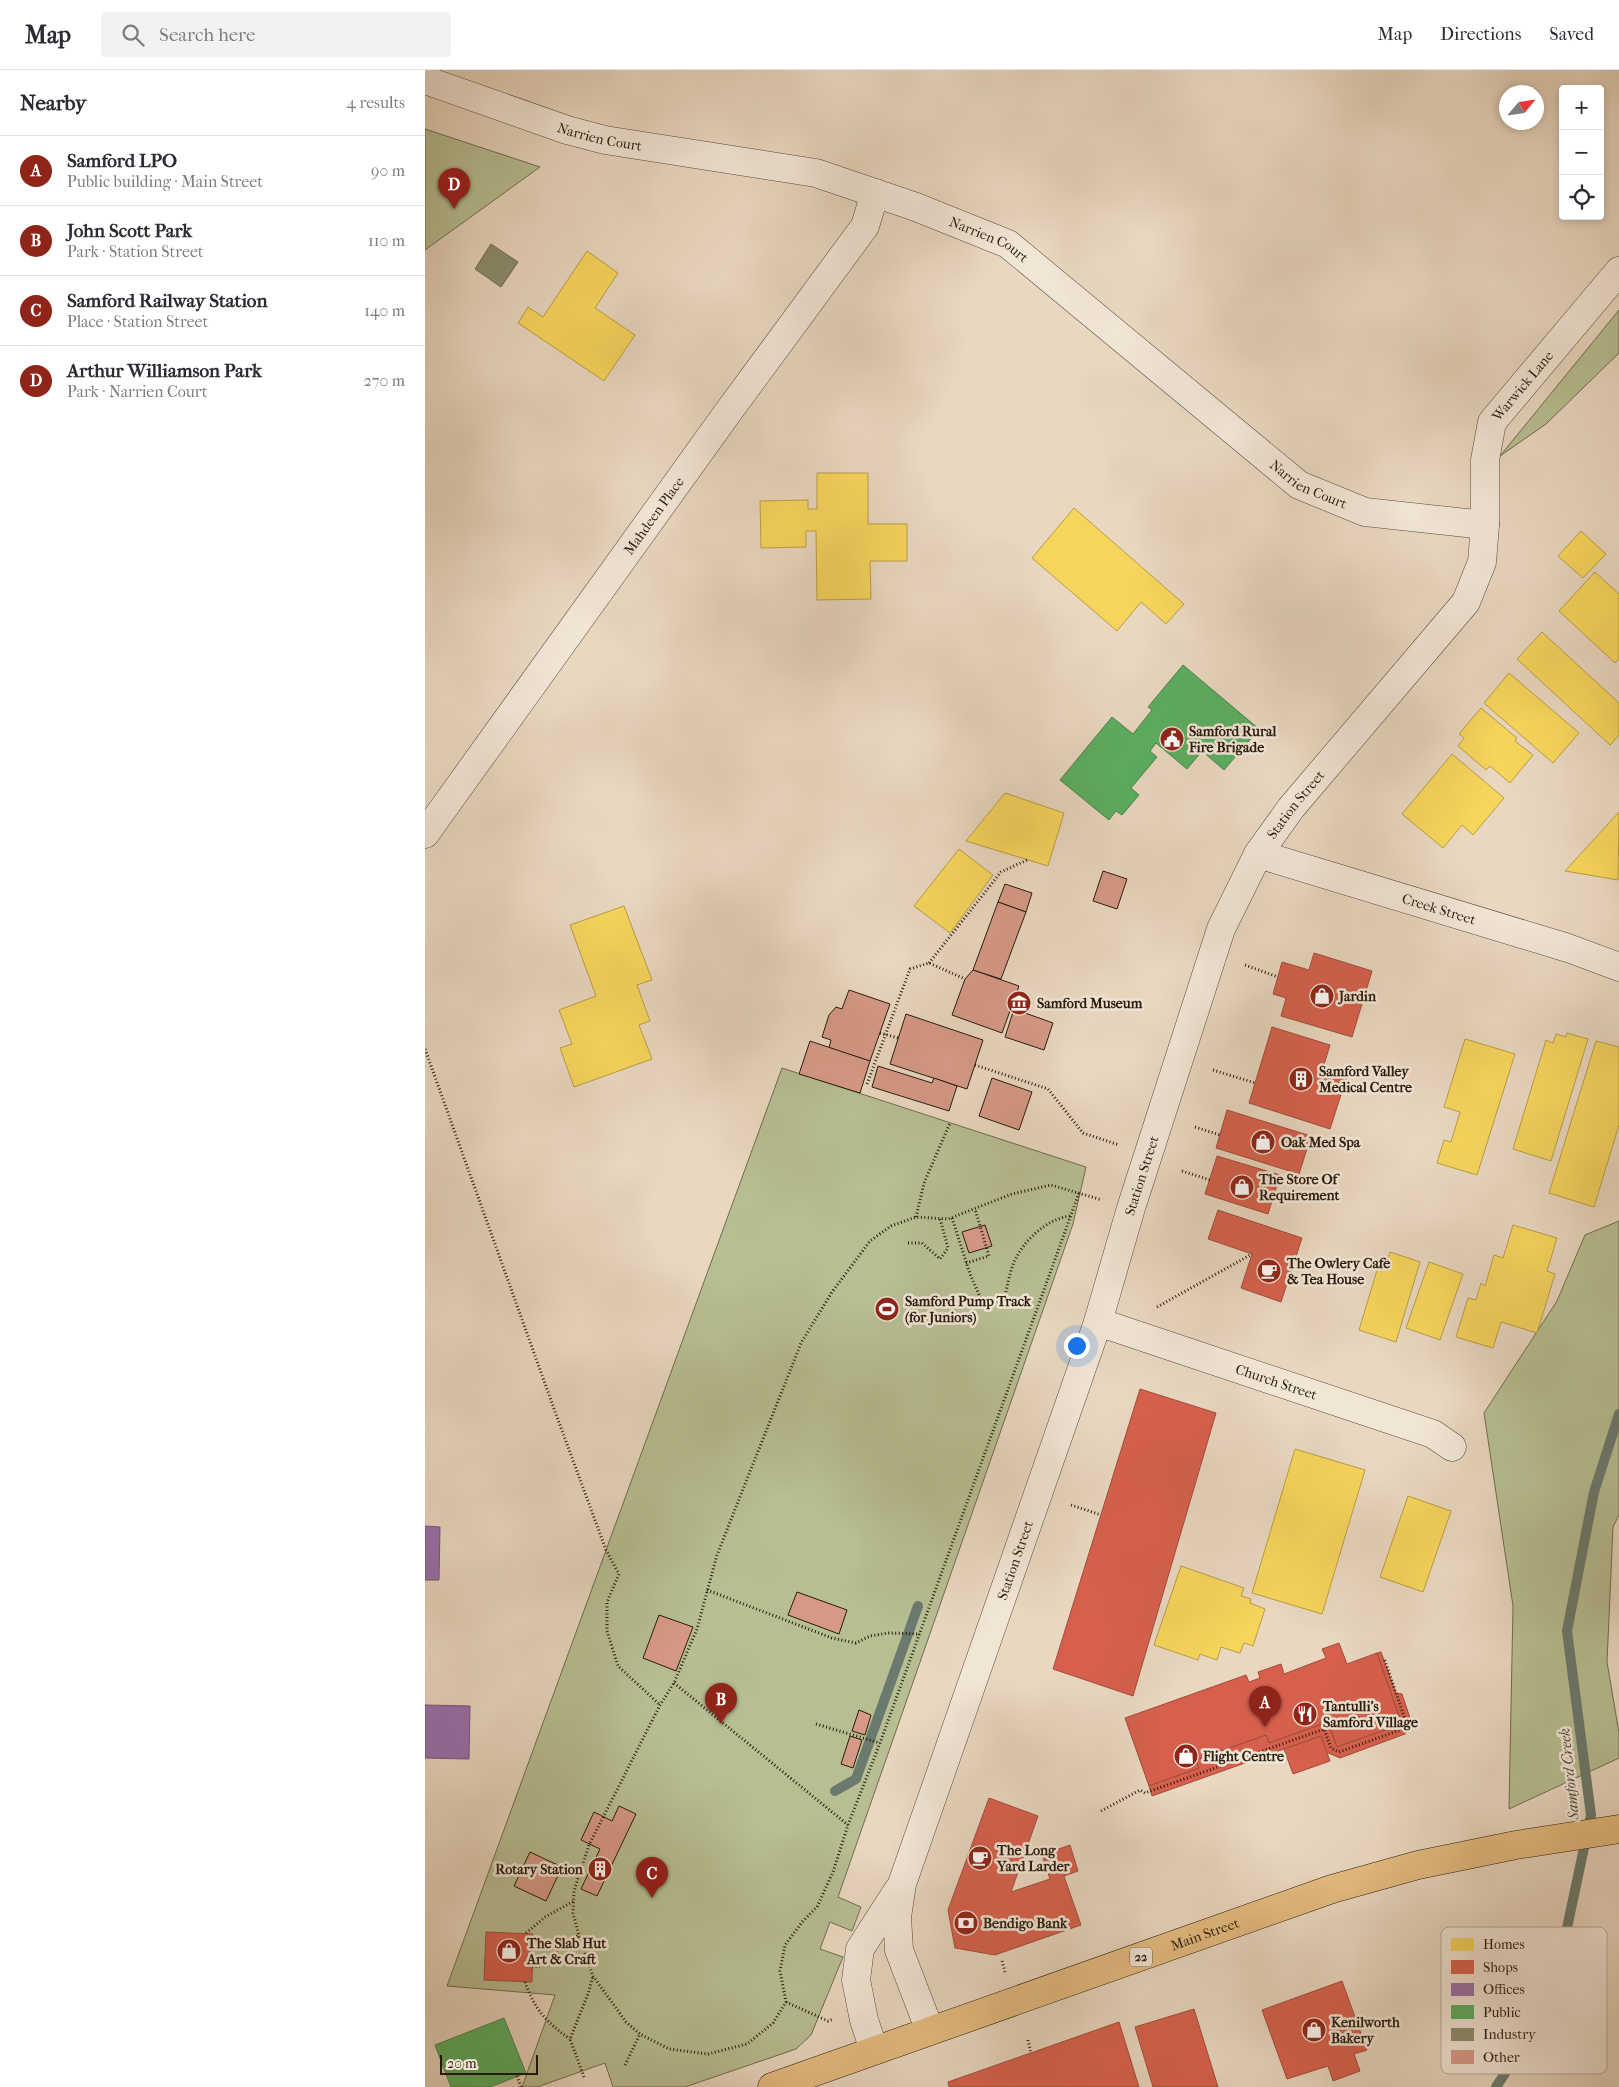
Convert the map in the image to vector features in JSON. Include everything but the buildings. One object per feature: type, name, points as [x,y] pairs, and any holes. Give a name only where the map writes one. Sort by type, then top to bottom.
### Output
[{"type":"main road","name":"Main Street","points":[[772,2087],[1333,1890],[1418,1865],[1516,1845],[1619,1829]]},
{"type":"street","name":"Narrien Court","points":[[425,80],[567,130],[605,140],[816,173],[916,207],[1008,244],[1299,484],[1365,512],[1485,525]]},
{"type":"street","name":"Mahdeen Place","points":[[425,834],[726,415],[865,226],[875,193]]},
{"type":"street","name":"Warwick Lane","points":[[1485,525],[1485,460],[1492,422],[1619,270]]},
{"type":"street","name":"Station Street","points":[[930,2031],[899,1950],[897,1917],[902,1884],[1098,1322],[1131,1208],[1221,929],[1258,854],[1291,808],[1466,602],[1482,562],[1485,525]]},
{"type":"street","name":"Creek Street","points":[[1258,854],[1568,948],[1619,967]]},
{"type":"street","name":"Church Street","points":[[1098,1322],[1433,1434],[1452,1447]]},
{"type":"street","name":"Station Street","points":[[874,2050],[864,2020],[856,1980],[860,1949],[902,1884]]},
{"type":"path","points":[[867,1084],[910,969],[929,963],[1001,872],[1027,860]]},
{"type":"path","points":[[929,963],[965,979]]},
{"type":"path","points":[[1245,965],[1278,977]]},
{"type":"path","points":[[880,1033],[898,1038]]},
{"type":"path","points":[[425,1049],[563,1434],[606,1550],[619,1574],[607,1602],[607,1631],[618,1666],[660,1705]]},
{"type":"path","points":[[975,1065],[1048,1089],[1083,1133],[1148,1154]]},
{"type":"path","points":[[1213,1070],[1255,1083]]},
{"type":"path","points":[[916,1217],[924,1184],[949,1123]]},
{"type":"path","points":[[1195,1127],[1220,1135]]},
{"type":"path","points":[[1182,1171],[1210,1180]]},
{"type":"path","points":[[1079,1193],[881,1743],[848,1825],[833,1872],[817,1907],[803,1921],[785,1945],[780,1970],[786,2002],[773,2023],[747,2044],[708,2054],[669,2049],[640,2034],[626,2022],[593,1976],[573,1913],[574,1891],[589,1845],[660,1705],[674,1683],[697,1629],[717,1556],[801,1342],[832,1292],[869,1241],[891,1226],[916,1217],[952,1218],[1012,1194],[1051,1185],[1079,1193],[1131,1208]]},
{"type":"path","points":[[966,1263],[989,1256],[975,1209]]},
{"type":"path","points":[[952,1218],[966,1263],[980,1297],[992,1302],[1005,1296],[1016,1258],[1035,1233],[1057,1218],[1070,1216]]},
{"type":"path","points":[[908,1243],[922,1243],[940,1258],[947,1248],[940,1219]]},
{"type":"path","points":[[1157,1307],[1252,1254]]},
{"type":"path","points":[[1071,1505],[1101,1515]]},
{"type":"path","points":[[707,1590],[832,1638],[855,1643],[870,1636],[887,1633],[920,1634]]},
{"type":"path","points":[[1101,1811],[1140,1790],[1145,1793],[1324,1729],[1331,1748],[1339,1752],[1403,1729],[1406,1722],[1384,1658]]},
{"type":"path","points":[[674,1683],[848,1825]]},
{"type":"path","points":[[816,1724],[881,1743]]},
{"type":"path","points":[[527,1933],[545,1917],[574,1901]]},
{"type":"path","points":[[532,1967],[542,1966],[561,1946],[579,1935]]},
{"type":"path","points":[[1002,1961],[1005,1973]]},
{"type":"path","points":[[570,2039],[593,1976]]},
{"type":"path","points":[[525,1982],[531,1999],[542,2017],[570,2039],[584,2077]]},
{"type":"path","points":[[786,2002],[829,2021],[836,2017]]},
{"type":"path","points":[[625,2065],[640,2034]]},
{"type":"path","points":[[1028,2040],[1031,2053]]},
{"type":"path","points":[[517,2076],[521,2087]]},
{"type":"green space","points":[[425,129],[540,167],[425,250]]},
{"type":"green space","points":[[1619,310],[1619,353],[1546,424],[1500,456]]},
{"type":"green space","points":[[782,1068],[1086,1167],[1073,1224],[838,1897],[861,1907],[852,1931],[830,1922],[820,1949],[843,1957],[811,2035],[796,2049],[685,2087],[613,2087],[605,2063],[537,2087],[522,2087],[555,1995],[447,1986]]},
{"type":"green space","points":[[1619,1221],[1619,1515],[1613,1527],[1607,1662],[1619,1733],[1619,1758],[1509,1809],[1513,1606],[1484,1413],[1557,1301],[1585,1235]]},
{"type":"waterway","name":"Samford Creek","points":[[1567,1927],[1591,1815],[1567,1631],[1594,1492],[1619,1414]]},
{"type":"waterway","points":[[835,1791],[856,1779],[918,1606]]},
{"type":"waterway","name":"Samford Creek","points":[[1496,2087],[1505,2074]]},
{"type":"place","name":"Arthur Williamson Park","points":[[454,209]]},
{"type":"place","name":"Samford Rural Fire Brigade","points":[[1172,739]]},
{"type":"place","name":"Jardin","points":[[1322,996]]},
{"type":"place","name":"Samford Museum","points":[[1019,1003]]},
{"type":"place","name":"Samford Valley Medical Centre","points":[[1301,1079]]},
{"type":"place","name":"Oak Med Spa","points":[[1263,1142]]},
{"type":"place","name":"The Store Of Requirement","points":[[1242,1187]]},
{"type":"place","name":"The Owlery Cafe & Tea House","points":[[1269,1271]]},
{"type":"place","name":"Samford Pump Track (for Juniors)","points":[[887,1309]]},
{"type":"place","name":"Tantulli’s Samford Village","points":[[1305,1714]]},
{"type":"place","name":"John Scott Park","points":[[721,1724]]},
{"type":"place","name":"Samford LPO","points":[[1265,1727]]},
{"type":"place","name":"Flight Centre","points":[[1186,1756]]},
{"type":"place","name":"The Long Yard Larder","points":[[980,1858]]},
{"type":"place","name":"Rotary Station","points":[[600,1869]]},
{"type":"place","name":"Samford Railway Station","points":[[652,1898]]},
{"type":"place","name":"Bendigo Bank","points":[[966,1923]]},
{"type":"place","name":"The Slab Hut Art & Craft","points":[[509,1951]]},
{"type":"place","name":"Kenilworth Bakery","points":[[1314,2030]]}]
